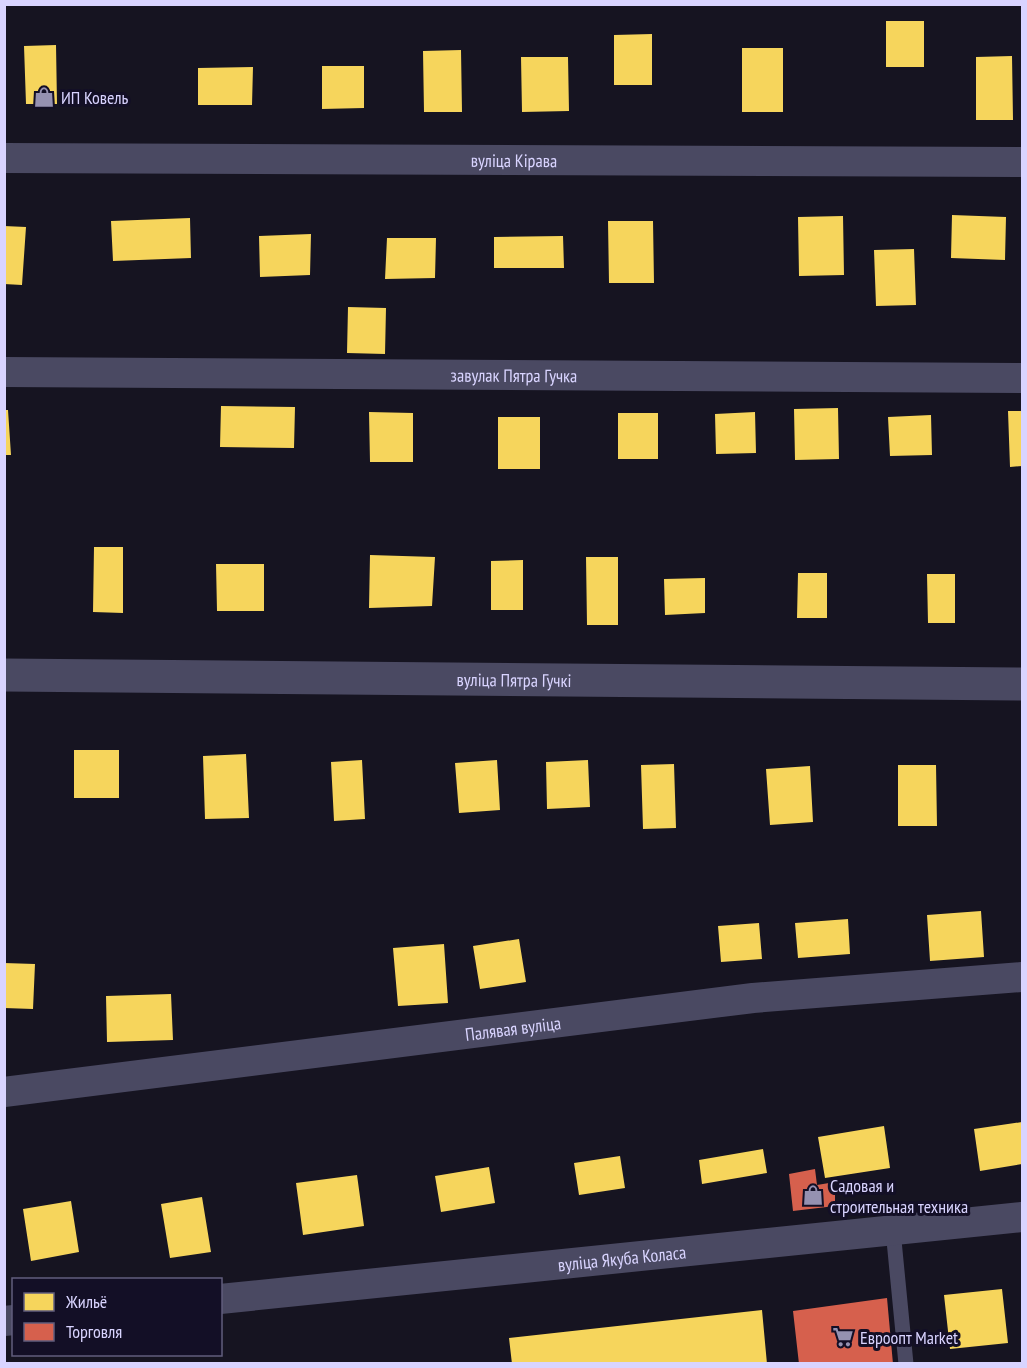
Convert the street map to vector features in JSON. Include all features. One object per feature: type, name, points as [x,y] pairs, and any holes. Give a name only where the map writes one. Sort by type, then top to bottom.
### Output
[{"type":"street","name":"вуліца Кірава","points":[[4,158],[1023,162]]},
{"type":"street","name":"завулак Пятра Гучка","points":[[4,372],[1023,378]]},
{"type":"street","name":"вуліца Пятра Гучкі","points":[[4,675],[1023,684]]},
{"type":"street","name":"Палявая вуліца","points":[[4,1092],[753,998],[1023,976]]},
{"type":"street","name":"вуліца Якуба Коласа","points":[[222,1299],[1023,1217]]},
{"type":"lane","points":[[893,1230],[906,1364]]},
{"type":"building: Жильё","points":[[886,21],[924,21],[924,67],[886,67]]},
{"type":"building: Жильё","points":[[652,34],[652,85],[614,85],[614,35]]},
{"type":"building: Жильё","points":[[56,45],[57,104],[26,104],[24,46]]},
{"type":"building: Жильё","points":[[742,48],[783,48],[783,112],[742,112]]},
{"type":"building: Жильё","points":[[461,50],[462,112],[424,112],[423,51]]},
{"type":"building: Жильё","points":[[1012,56],[1013,120],[976,120],[976,57]]},
{"type":"building: Жильё","points":[[521,57],[568,57],[569,111],[522,112]]},
{"type":"building: Жильё","points":[[322,66],[364,66],[364,108],[322,109]]},
{"type":"building: Жильё","points":[[253,67],[252,105],[198,105],[198,68]]},
{"type":"building: Жильё","points":[[952,215],[1006,217],[1005,260],[951,258]]},
{"type":"building: Жильё","points":[[843,216],[844,275],[799,276],[798,217]]},
{"type":"building: Жильё","points":[[190,218],[191,258],[113,261],[111,221]]},
{"type":"building: Жильё","points":[[608,221],[653,221],[654,283],[609,283]]},
{"type":"building: Жильё","points":[[4,226],[26,227],[22,285],[4,284]]},
{"type":"building: Жильё","points":[[311,234],[310,275],[260,277],[259,236]]},
{"type":"building: Жильё","points":[[563,236],[564,268],[494,268],[494,237]]},
{"type":"building: Жильё","points":[[387,238],[436,238],[435,278],[385,279]]},
{"type":"building: Жильё","points":[[914,249],[916,305],[876,306],[874,250]]},
{"type":"building: Жильё","points":[[348,307],[386,308],[385,354],[347,353]]},
{"type":"building: Жильё","points":[[221,406],[295,407],[294,448],[220,447]]},
{"type":"building: Жильё","points":[[838,408],[839,459],[795,460],[794,409]]},
{"type":"building: Жильё","points":[[4,410],[8,410],[11,455],[4,455]]},
{"type":"building: Жильё","points":[[1008,411],[1022,411],[1022,466],[1010,467]]},
{"type":"building: Жильё","points":[[369,412],[413,413],[413,462],[370,462]]},
{"type":"building: Жильё","points":[[755,412],[756,453],[716,454],[715,414]]},
{"type":"building: Жильё","points":[[618,413],[658,413],[658,459],[618,459]]},
{"type":"building: Жильё","points":[[931,415],[932,455],[890,456],[888,417]]},
{"type":"building: Жильё","points":[[498,417],[540,417],[540,469],[498,469]]},
{"type":"building: Жильё","points":[[94,547],[123,547],[123,613],[93,612]]},
{"type":"building: Жильё","points":[[370,555],[435,557],[432,606],[369,608]]},
{"type":"building: Жильё","points":[[586,557],[618,557],[618,625],[587,625]]},
{"type":"building: Жильё","points":[[523,560],[523,610],[491,610],[491,561]]},
{"type":"building: Жильё","points":[[216,564],[264,564],[264,611],[217,611]]},
{"type":"building: Жильё","points":[[798,573],[827,573],[827,618],[797,618]]},
{"type":"building: Жильё","points":[[927,574],[955,574],[955,623],[928,623]]},
{"type":"building: Жильё","points":[[705,578],[705,613],[665,615],[664,579]]},
{"type":"building: Жильё","points":[[74,750],[119,750],[119,798],[74,798]]},
{"type":"building: Жильё","points":[[246,754],[249,818],[205,819],[203,756]]},
{"type":"building: Жильё","points":[[362,760],[365,819],[334,821],[331,762]]},
{"type":"building: Жильё","points":[[497,760],[500,810],[459,813],[455,763]]},
{"type":"building: Жильё","points":[[588,760],[590,807],[547,809],[546,762]]},
{"type":"building: Жильё","points":[[674,764],[676,828],[643,829],[641,765]]},
{"type":"building: Жильё","points":[[898,765],[936,765],[937,826],[898,826]]},
{"type":"building: Жильё","points":[[810,766],[813,822],[770,825],[766,769]]},
{"type":"building: Жильё","points":[[981,911],[984,957],[930,961],[927,915]]},
{"type":"building: Жильё","points":[[848,919],[850,954],[798,958],[795,923]]},
{"type":"building: Жильё","points":[[759,923],[762,959],[721,962],[718,926]]},
{"type":"building: Жильё","points":[[519,939],[526,982],[480,989],[473,946]]},
{"type":"building: Жильё","points":[[444,944],[448,1003],[398,1006],[393,948]]},
{"type":"building: Жильё","points":[[4,963],[35,964],[33,1009],[4,1008]]},
{"type":"building: Жильё","points":[[171,994],[173,1040],[107,1042],[106,996]]},
{"type":"building: Жильё","points":[[1022,1122],[1022,1164],[980,1171],[974,1129]]},
{"type":"building: Жильё","points":[[884,1126],[890,1168],[825,1178],[818,1137]]},
{"type":"building: Жильё","points":[[763,1149],[767,1173],[702,1184],[699,1160]]},
{"type":"building: Жильё","points":[[620,1156],[625,1188],[579,1195],[574,1163]]},
{"type":"building: Жильё","points":[[489,1167],[495,1203],[441,1212],[435,1176]]},
{"type":"building: Жильё","points":[[357,1175],[364,1226],[303,1235],[296,1183]]},
{"type":"building: Жильё","points":[[202,1197],[211,1252],[170,1258],[161,1204]]},
{"type":"building: Жильё","points":[[71,1201],[79,1252],[31,1261],[23,1209]]},
{"type":"building: Жильё","points":[[1002,1289],[1008,1343],[950,1349],[944,1295]]},
{"type":"building: Жильё","points":[[762,1310],[767,1364],[512,1364],[509,1338]]},
{"type":"building: Торговля","name":"Садовая и строительная техника","points":[[815,1169],[817,1185],[835,1182],[835,1206],[793,1211],[789,1174]]},
{"type":"building: Торговля","name":"Евроопт Market","points":[[887,1298],[893,1364],[799,1364],[793,1311]]},
{"type":"place","name":"ИП Ковель","points":[[44,97]]},
{"type":"place","name":"Садовая и строительная техника","points":[[813,1195]]},
{"type":"place","name":"Евроопт Market","points":[[843,1337]]}]
